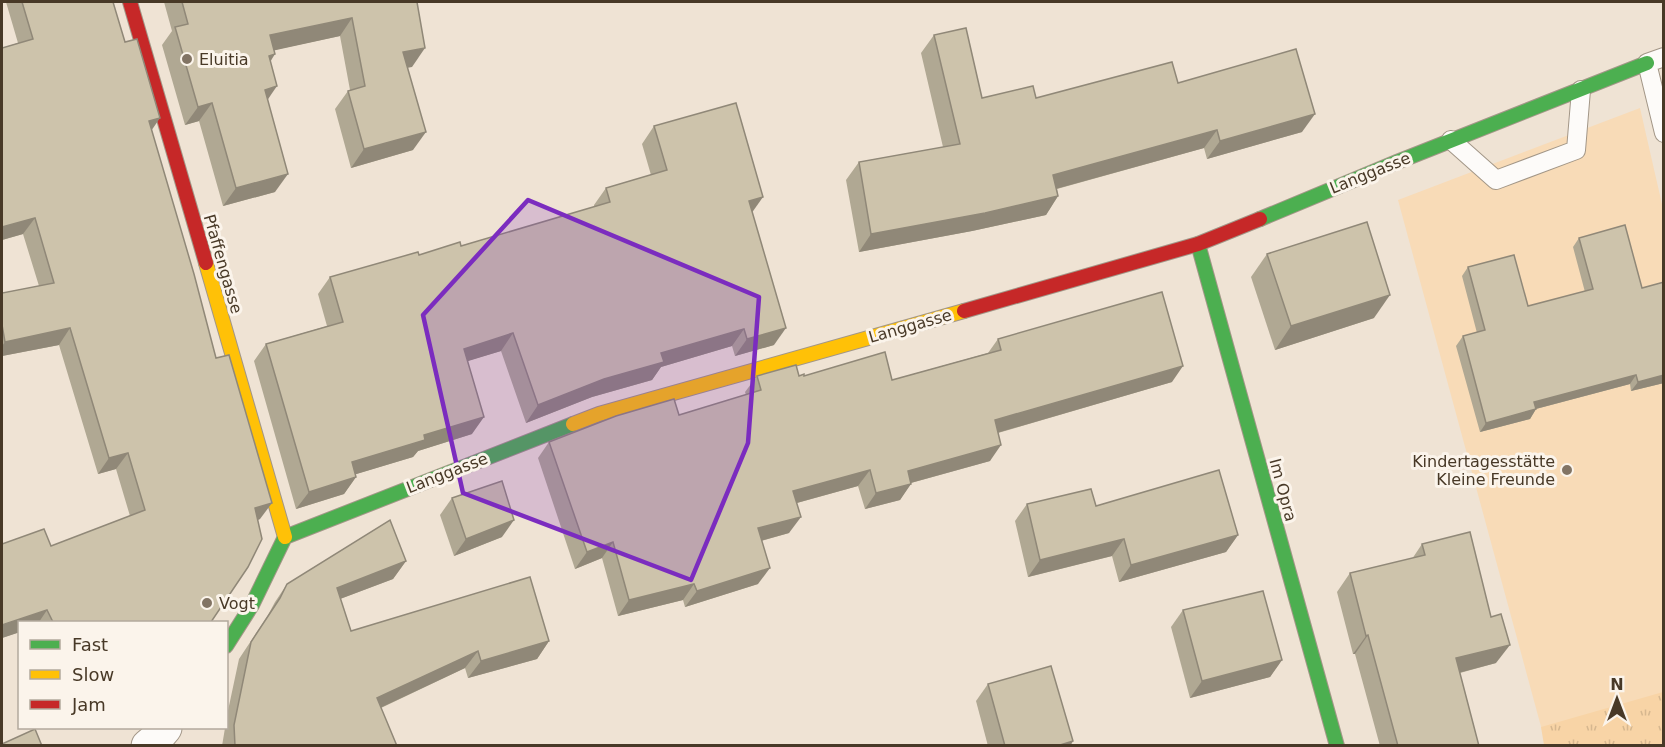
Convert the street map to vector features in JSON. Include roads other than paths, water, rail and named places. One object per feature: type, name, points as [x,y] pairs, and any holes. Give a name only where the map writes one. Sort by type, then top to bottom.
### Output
[{"type":"street","name":"Pfaffengasse","points":[[130,2],[285,537]]},
{"type":"street","name":"Langgasse","points":[[285,537],[599,414],[1198,244],[1451,140],[1655,60]]},
{"type":"street","name":"Im Opra","points":[[1198,244],[1337,746]]},
{"type":"street","points":[[228,643],[252,605],[285,537]]},
{"type":"lane","points":[[1655,60],[1664,133]]},
{"type":"lane","points":[[1451,140],[1496,180],[1576,150],[1581,90]]},
{"type":"place","name":"Eluitia","points":[[187,59]]},
{"type":"place","name":"Kindertagesstätte Kleine Freunde","points":[[1567,470]]},
{"type":"place","name":"Vogt","points":[[207,603]]}]
